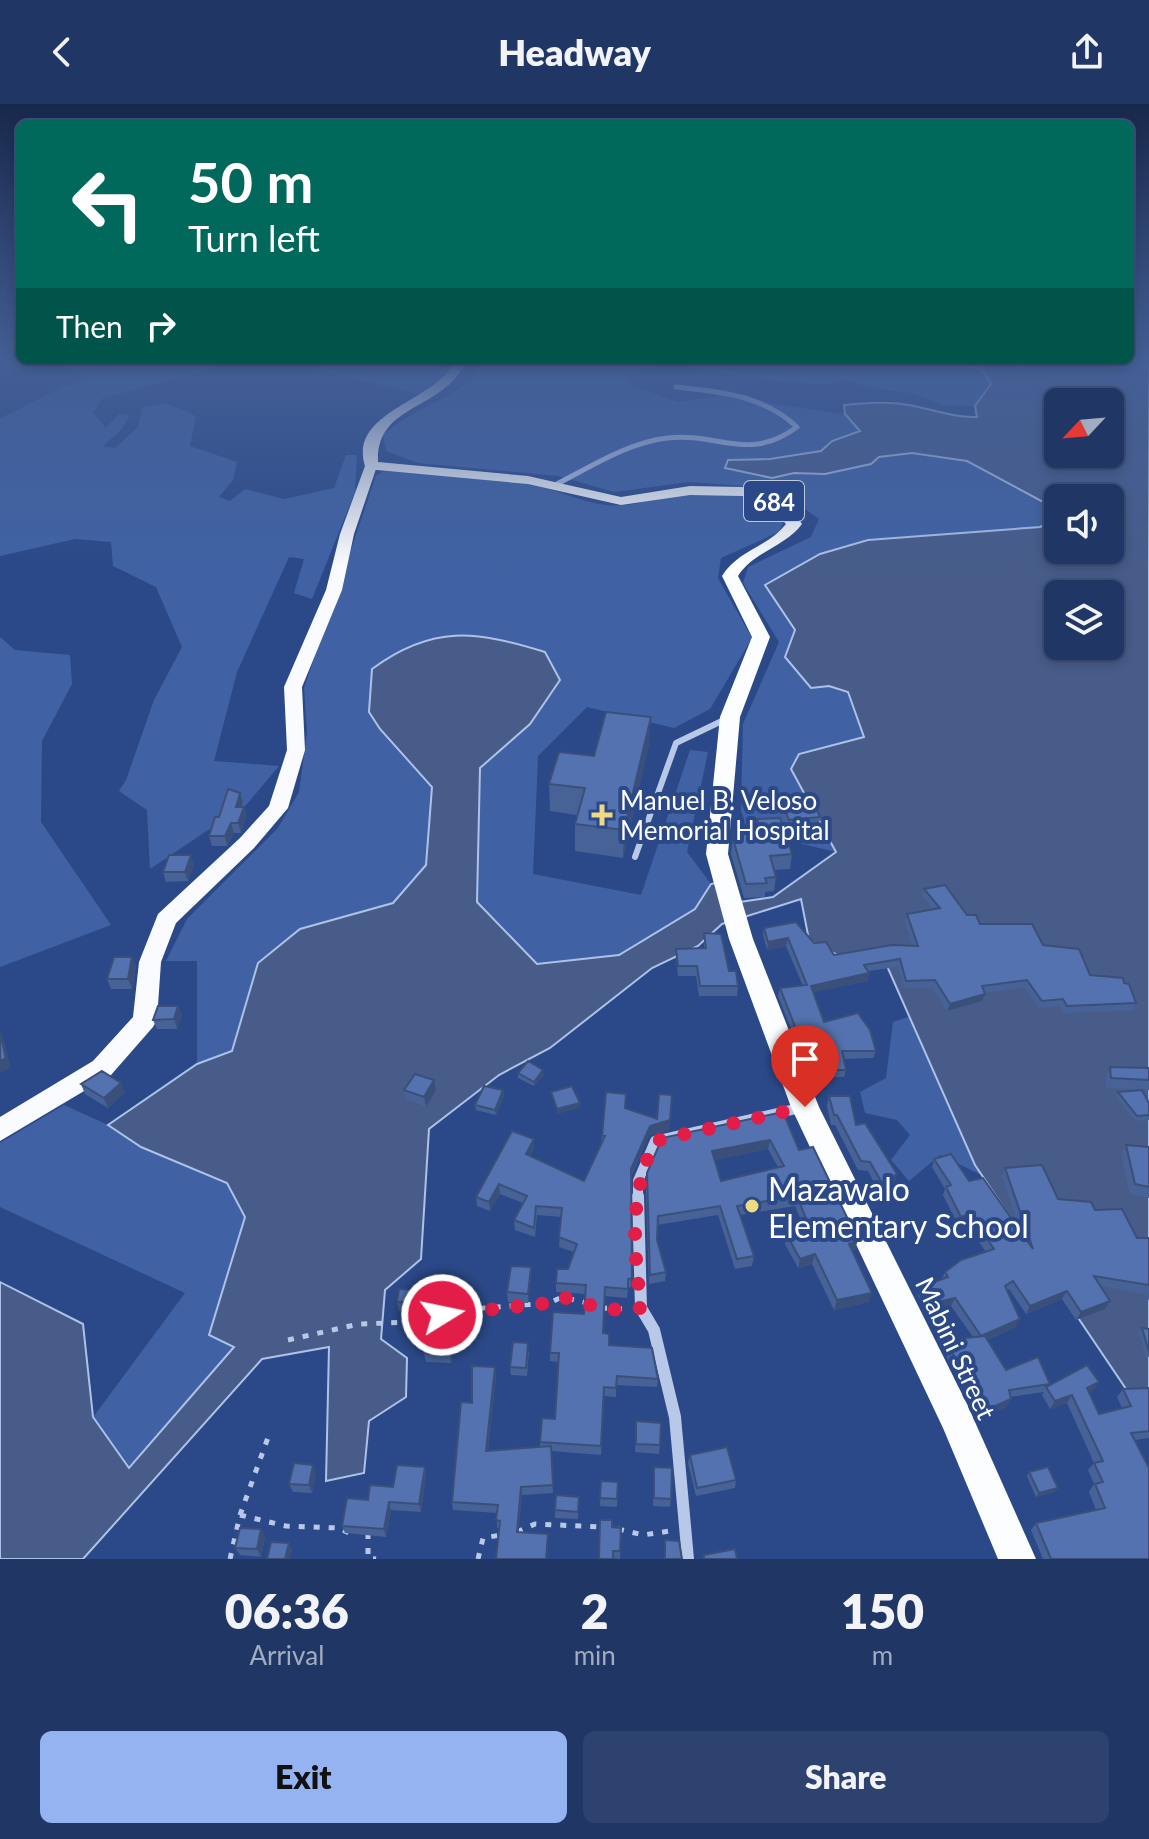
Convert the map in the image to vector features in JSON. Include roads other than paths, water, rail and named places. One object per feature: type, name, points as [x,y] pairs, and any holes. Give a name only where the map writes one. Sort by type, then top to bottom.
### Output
[{"type":"highway","points":[[371,466],[372,439],[378,430]]},
{"type":"highway","name":"Mabini Street","points":[[371,466],[528,480],[621,501],[637,501],[677,491],[747,494],[774,501],[789,512],[794,524],[787,535],[735,565],[730,576],[761,637],[730,717],[717,854],[741,939],[805,1107],[955,1416],[1017,1559]]},
{"type":"main road","points":[[0,1130],[102,1068],[145,1020],[150,962],[166,919],[247,843],[278,808],[296,750],[293,687],[334,590],[347,534],[371,466]]},
{"type":"street","points":[[553,486],[640,443],[670,437],[753,448],[785,438],[794,430]]},
{"type":"street","points":[[688,1559],[675,1417],[654,1330],[641,1308],[635,1217],[638,1181],[655,1141],[805,1107]]},
{"type":"lane","points":[[635,857],[676,743],[730,717]]},
{"type":"place","name":"Manuel B. Veloso Memorial Hospital","points":[[602,815]]},
{"type":"place","name":"Mazawalo Elementary School","points":[[752,1206]]}]
